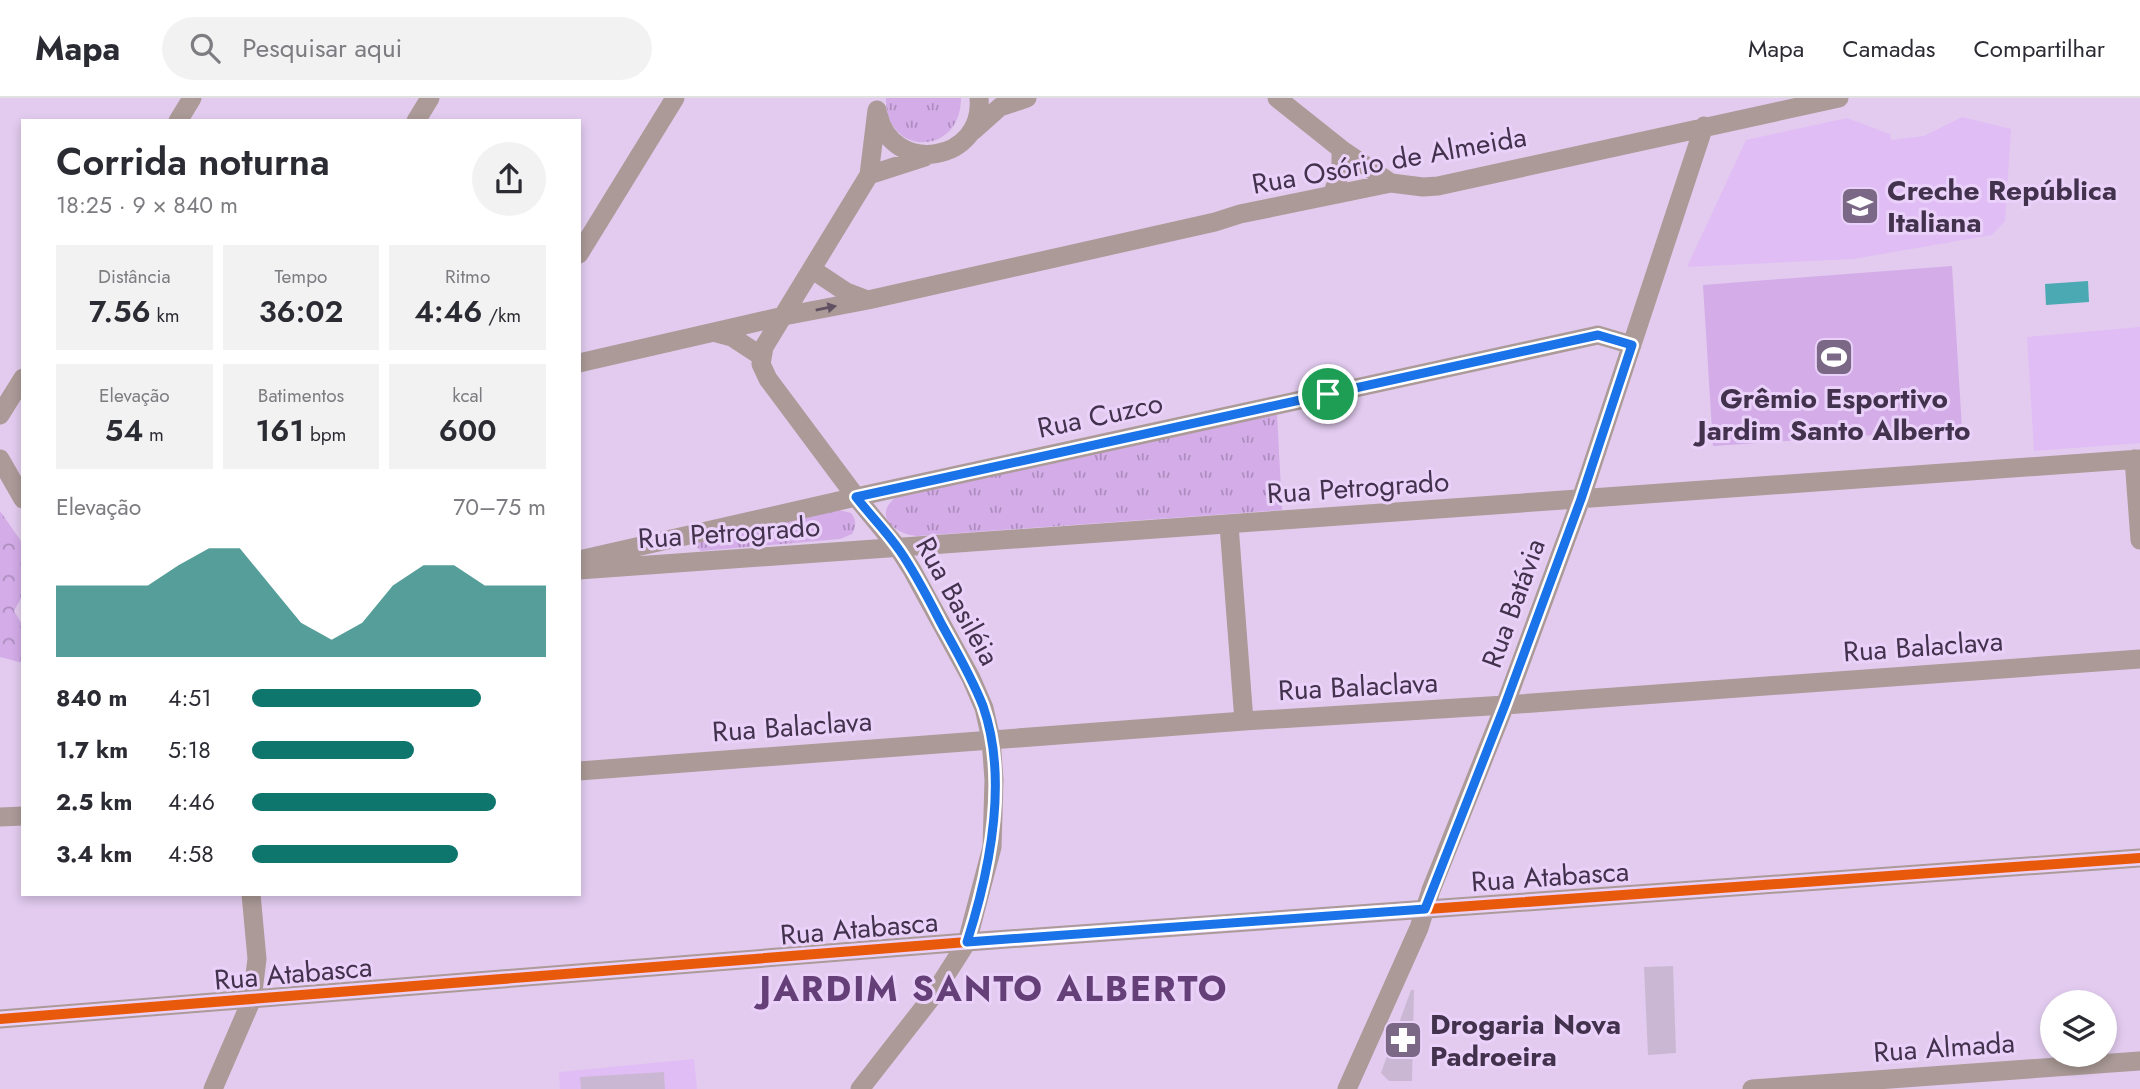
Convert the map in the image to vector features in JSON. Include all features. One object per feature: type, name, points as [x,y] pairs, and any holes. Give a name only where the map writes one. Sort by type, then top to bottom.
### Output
[{"type":"street","points":[[179,119],[192,98]]},
{"type":"street","points":[[417,119],[430,98]]},
{"type":"street","points":[[581,251],[675,98]]},
{"type":"street","points":[[968,136],[978,116],[979,98]]},
{"type":"street","points":[[869,174],[947,151],[960,144],[1000,107],[1027,98]]},
{"type":"street","points":[[1277,98],[1341,149],[1391,183]]},
{"type":"street","name":"Rua Osório de Almeida","points":[[581,363],[783,316],[869,300],[1215,222],[1240,214],[1391,183],[1438,186],[1839,98]]},
{"type":"street","points":[[877,101],[879,121],[891,139],[909,152],[931,155]]},
{"type":"street","points":[[716,332],[732,337],[761,356],[869,174],[877,101]]},
{"type":"street","name":"Rua Batávia","points":[[1347,1089],[1419,928],[1505,705],[1581,499],[1704,126]]},
{"type":"street","points":[[1332,195],[1341,171],[1341,149]]},
{"type":"street","points":[[813,270],[846,292],[869,300]]},
{"type":"street","name":"Rua Cuzco","points":[[581,560],[1598,335],[1632,345]]},
{"type":"street","name":"Rua Basiléia","points":[[761,356],[763,371],[768,379],[912,570],[971,678],[984,708],[991,739],[995,792],[992,847],[967,942],[932,997],[860,1089]]},
{"type":"street","points":[[0,415],[21,381]]},
{"type":"street","points":[[0,458],[20,490]]},
{"type":"street","points":[[2137,459],[2140,540]]},
{"type":"street","name":"Rua Petrogrado","points":[[581,570],[2137,459]]},
{"type":"street","points":[[1229,525],[1244,721]]},
{"type":"street","name":"Rua Balaclava","points":[[581,771],[991,739],[2140,659]]},
{"type":"street","points":[[0,817],[21,816]]},
{"type":"street","name":"Rua Atabasca","points":[[0,1019],[967,942],[2140,858]]},
{"type":"street","points":[[213,1089],[252,999],[257,959],[251,896]]},
{"type":"street","name":"Rua Almada","points":[[1752,1089],[2140,1061]]},
{"type":"shaded area","name":"Creche República Italiana","points":[[1962,117],[2011,129],[2005,221],[1992,235],[1853,259],[1687,267],[1746,140],[1847,118],[1890,134],[1891,140],[1924,136]]},
{"type":"shaded area","points":[[2088,281],[2089,302],[2046,305],[2045,284]]},
{"type":"shaded area","points":[[2140,327],[2140,443],[2034,451],[2027,337]]},
{"type":"shaded area","points":[[694,1059],[697,1089],[560,1089],[559,1072]]},
{"type":"green space","points":[[886,98],[961,98],[958,117],[949,131],[937,139],[923,142],[909,139],[897,131],[889,117]]},
{"type":"green space","points":[[1952,266],[1962,429],[1713,446],[1703,285]]},
{"type":"green space","points":[[1277,412],[1282,510],[918,536],[895,529],[887,518],[886,512],[895,498]]},
{"type":"green space","points":[[839,510],[851,513],[855,524],[852,534],[840,539],[701,551],[696,546],[698,542]]},
{"type":"green space","points":[[0,511],[21,541],[21,598],[14,611],[21,623],[21,662],[0,657]]},
{"type":"building","points":[[1673,966],[1676,1053],[1648,1055],[1644,967]]},
{"type":"building","name":"Drogaria Nova Padroeira","points":[[1411,990],[1414,990],[1412,1081],[1389,1081],[1381,1073]]},
{"type":"building","points":[[664,1072],[665,1089],[581,1089],[580,1077]]},
{"type":"cycle path","points":[[0,1019],[967,942],[2140,858]]},
{"type":"place","name":"Creche República Italiana","points":[[1860,206]]},
{"type":"place","name":"Grêmio Esportivo Jardim Santo Alberto","points":[[1834,357]]},
{"type":"place","name":"Drogaria Nova Padroeira","points":[[1403,1040]]},
{"type":"district","name":"JARDIM SANTO ALBERTO","points":[[994,989]]},
{"type":"route","points":[[1598,335],[1632,345],[1581,499],[1505,705],[1425,909],[967,942],[992,847],[995,816],[991,739],[984,708],[971,678],[912,570],[898,548],[856,497],[1328,394],[1598,335]]}]
